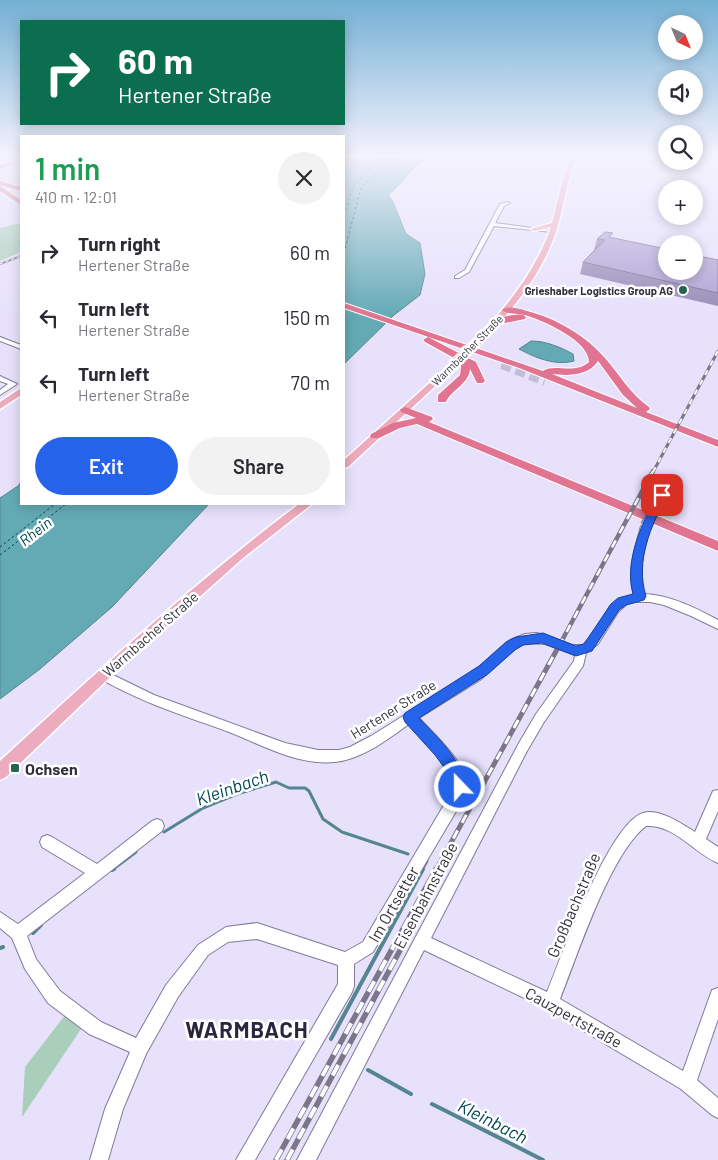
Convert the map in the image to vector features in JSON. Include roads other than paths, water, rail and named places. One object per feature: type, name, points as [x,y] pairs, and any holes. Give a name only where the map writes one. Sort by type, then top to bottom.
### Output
[{"type":"highway","points":[[345,305],[397,325],[444,348],[464,361],[466,366],[464,376],[443,394],[442,400]]},
{"type":"highway","points":[[345,310],[397,325],[522,366],[718,452]]},
{"type":"highway","points":[[506,310],[541,321],[566,333],[586,347],[592,353],[593,359],[585,369],[576,372],[552,372],[522,366]]},
{"type":"highway","points":[[506,310],[539,318],[574,336],[595,353],[631,399],[661,427]]},
{"type":"highway","points":[[496,322],[524,317]]},
{"type":"highway","points":[[409,331],[502,364]]},
{"type":"highway","points":[[429,338],[468,360],[475,368],[480,381]]},
{"type":"highway","points":[[450,346],[468,355]]},
{"type":"highway","points":[[545,381],[661,427],[718,444]]},
{"type":"highway","points":[[405,410],[410,418],[718,544]]},
{"type":"highway","points":[[405,410],[718,544]]},
{"type":"highway","points":[[375,436],[397,425],[418,421]]},
{"type":"main road","name":"Warmbacher Straße","points":[[345,464],[455,363],[496,322],[531,277],[544,253],[554,228],[559,208]]},
{"type":"main road","points":[[534,229],[554,228]]},
{"type":"main road","points":[[0,406],[20,392]]},
{"type":"main road","name":"Warmbacher Straße","points":[[0,772],[103,674],[245,550],[305,505]]},
{"type":"street","points":[[458,277],[467,271],[500,208]]},
{"type":"street","points":[[492,224],[534,229]]},
{"type":"street","points":[[2,342],[20,347]]},
{"type":"street","points":[[0,378],[13,384],[0,393]]},
{"type":"street","points":[[640,596],[636,586],[638,556],[646,526],[662,495]]},
{"type":"street","points":[[580,651],[592,644],[615,607],[622,601],[640,596],[706,618],[718,625]]},
{"type":"street","name":"Hertener Straße","points":[[103,674],[146,696],[288,749],[320,757],[335,756],[359,749],[484,670],[510,646],[521,640],[543,638],[571,650],[580,651]]},
{"type":"street","name":"Eisenbahnstraße","points":[[306,1160],[523,747],[540,718],[579,663],[580,651]]},
{"type":"street","name":"Im Ortsetter","points":[[346,960],[368,947],[453,803],[460,787],[456,771],[410,717]]},
{"type":"street","points":[[718,796],[698,842],[718,856]]},
{"type":"street","name":"Großbachstraße","points":[[551,1002],[610,861],[632,826],[644,819],[657,819],[698,842]]},
{"type":"street","points":[[18,933],[157,826]]},
{"type":"street","points":[[47,842],[97,872]]},
{"type":"street","points":[[0,919],[18,933],[30,964],[54,997],[95,1028],[140,1048]]},
{"type":"street","points":[[99,1160],[114,1109],[140,1048],[172,991],[204,950],[226,935],[257,931],[346,960],[346,986],[245,1160]]},
{"type":"street","name":"Cauzpertstraße","points":[[421,941],[551,1002],[687,1083],[718,1109]]},
{"type":"street","points":[[687,1083],[718,996]]},
{"type":"water","points":[[345,208],[395,208],[406,234],[420,243],[425,274],[420,295],[394,315],[345,363]]},
{"type":"water","points":[[531,341],[547,343],[563,349],[573,354],[574,361],[553,362],[519,349]]},
{"type":"water","name":"Rhein","points":[[20,483],[20,505],[208,505],[112,607],[40,669],[0,699],[0,498]]},
{"type":"waterway","name":"Kleinbach","points":[[164,832],[203,808],[237,794],[276,782],[289,788],[305,788],[309,791],[323,819],[342,832],[408,854]]},
{"type":"waterway","points":[[114,869],[112,870],[136,852]]},
{"type":"waterway","name":"Kleinbach","points":[[422,870],[427,861]]},
{"type":"waterway","name":"Kleinbach","points":[[331,1039],[423,869]]},
{"type":"waterway","points":[[33,933],[41,925]]},
{"type":"waterway","name":"Kleinbach","points":[[368,1070],[411,1094]]},
{"type":"waterway","name":"Kleinbach","points":[[432,1104],[543,1160]]},
{"type":"tunnel","points":[[502,364],[545,381]]},
{"type":"railway","points":[[0,264],[20,256]]},
{"type":"railway","points":[[653,472],[718,351]]},
{"type":"railway","points":[[559,646],[653,471]]},
{"type":"railway","points":[[436,870],[560,644]]},
{"type":"railway","points":[[276,1160],[436,869]]},
{"type":"railway","points":[[287,1160],[432,891]]},
{"type":"place","name":"Grieshaber Logistics Group AG","points":[[683,290]]},
{"type":"place","name":"Ochsen","points":[[15,768]]},
{"type":"district","name":"WARMBACH","points":[[247,1029]]}]
